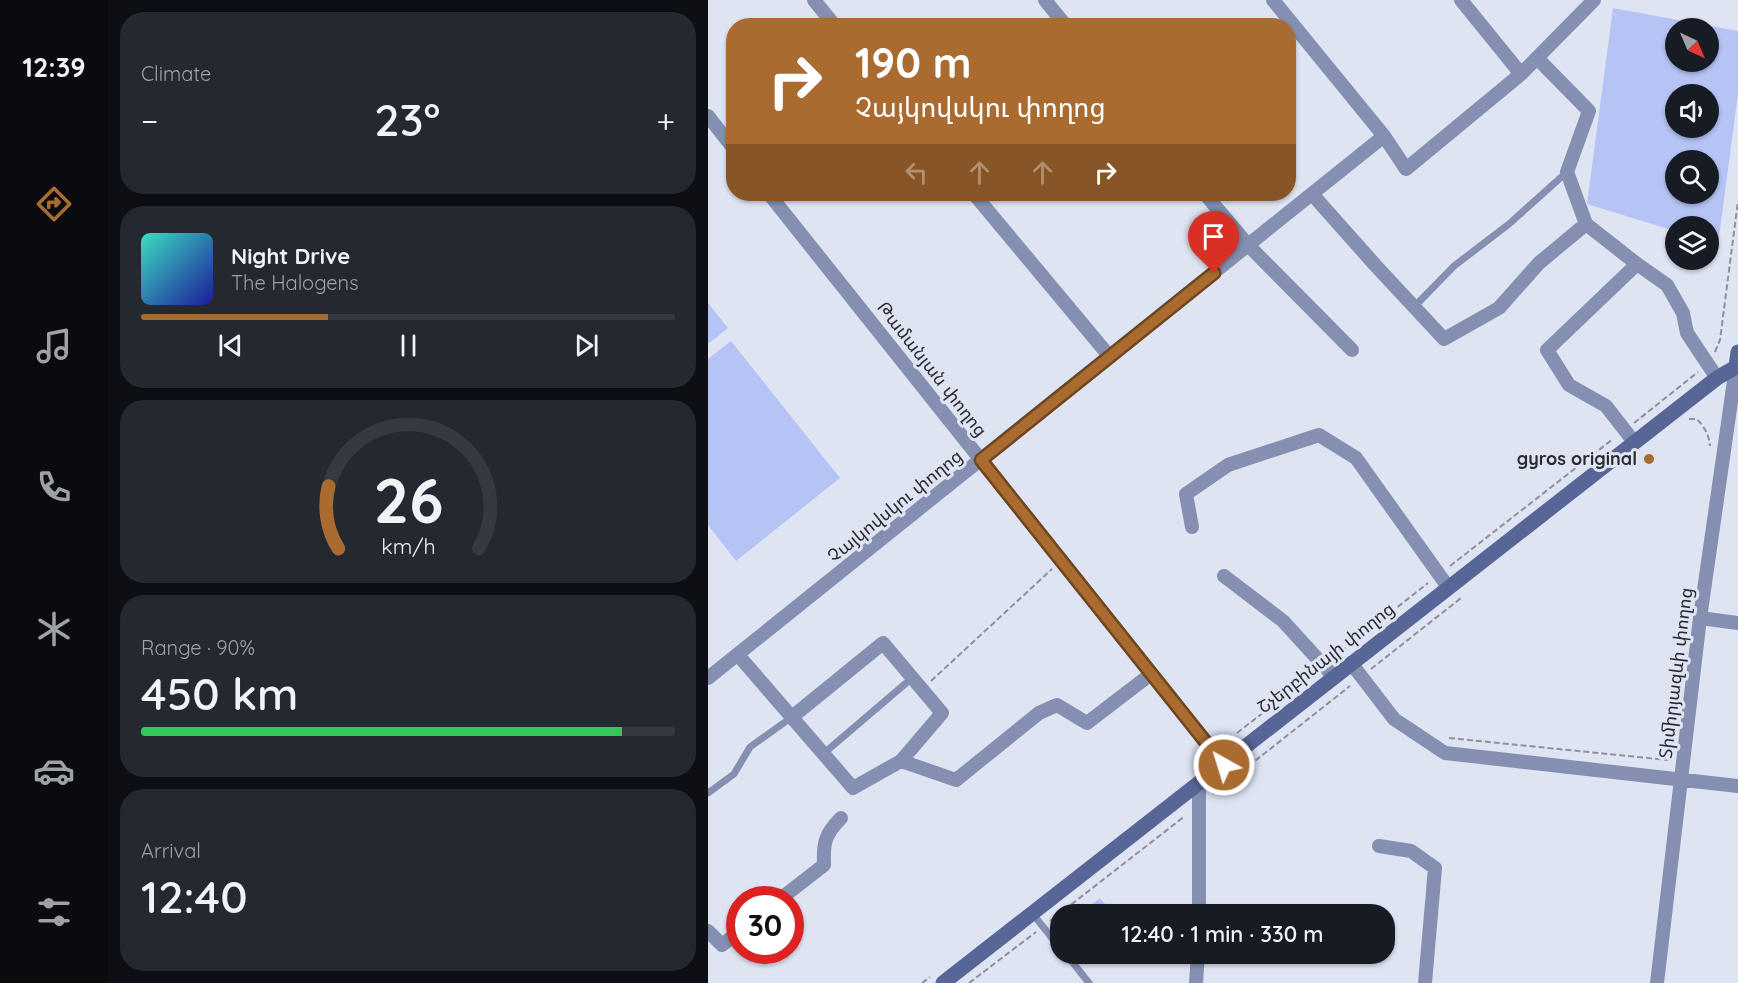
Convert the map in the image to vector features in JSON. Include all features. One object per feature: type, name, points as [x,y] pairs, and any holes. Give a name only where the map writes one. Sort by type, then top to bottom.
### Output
[{"type":"street","points":[[814,0],[829,18]]},
{"type":"street","points":[[1045,0],[1060,18]]},
{"type":"street","points":[[1273,0],[1288,18]]},
{"type":"street","points":[[1461,0],[1521,74]]},
{"type":"street","points":[[1296,28],[1384,136],[1406,169],[1521,74],[1594,0]]},
{"type":"street","points":[[1537,58],[1589,111],[1567,172],[1586,224],[1667,285],[1683,313],[1686,333],[1717,378]]},
{"type":"street","points":[[708,116],[726,139]]},
{"type":"street","name":"Չայկովսկու փողոց","points":[[708,678],[1384,136]]},
{"type":"street","points":[[1312,194],[1444,339],[1500,308],[1539,262],[1586,224]]},
{"type":"street","name":"Թամանյան փողոց","points":[[775,201],[1224,765]]},
{"type":"street","points":[[980,201],[1110,357]]},
{"type":"street","points":[[1211,201],[1248,245],[1352,350]]},
{"type":"street","points":[[1630,436],[1606,406],[1569,385],[1547,350],[1637,264]]},
{"type":"street","name":"Շչերբինայի փողոց","points":[[937,979],[1032,913],[1199,785],[1329,671],[1351,663],[1444,580],[1630,436],[1717,378],[1737,360]]},
{"type":"street","name":"Տիմիրյազևի փողոց","points":[[1657,983],[1700,618],[1737,360]]},
{"type":"street","points":[[1192,527],[1186,494],[1228,465],[1319,435],[1356,458],[1444,580]]},
{"type":"street","points":[[1224,576],[1283,621],[1329,671]]},
{"type":"street","points":[[1700,618],[1738,623]]},
{"type":"street","points":[[738,655],[853,788],[901,761],[942,713],[883,643],[792,717]]},
{"type":"street","points":[[1351,663],[1394,719],[1445,753],[1738,786]]},
{"type":"street","points":[[901,761],[957,780],[1039,713],[1057,705],[1087,723],[1151,674]]},
{"type":"street","points":[[1199,785],[1199,904]]},
{"type":"street","points":[[797,886],[824,865],[823,847],[827,833],[841,818]]},
{"type":"street","points":[[1379,846],[1411,851],[1436,868],[1425,983]]},
{"type":"street","points":[[708,931],[722,945],[726,942]]},
{"type":"street","points":[[1196,983],[1197,964]]},
{"type":"lane","points":[[1414,307],[1454,266],[1509,224],[1567,172]]},
{"type":"lane","points":[[824,754],[912,678]]},
{"type":"lane","points":[[708,794],[734,774],[750,747],[792,717]]},
{"type":"lane","points":[[1032,913],[1050,935]]},
{"type":"lane","points":[[1074,964],[1089,983]]},
{"type":"path","points":[[1232,737],[1329,671],[1630,436],[1707,364],[1720,340],[1738,201]]},
{"type":"path","points":[[1687,420],[1697,418],[1710,437],[1710,447]]},
{"type":"path","points":[[922,690],[1061,561]]},
{"type":"path","points":[[969,983],[1199,806],[1462,597]]},
{"type":"path","points":[[1445,738],[1668,760],[1671,737]]},
{"type":"path","points":[[922,983],[937,979]]},
{"type":"shaded area","points":[[1613,8],[1667,18],[1665,18],[1665,72],[1719,72],[1719,28],[1738,31],[1738,94],[1719,236],[1719,216],[1665,216],[1665,228],[1587,204]]},
{"type":"shaded area","points":[[708,303],[728,328],[708,344]]},
{"type":"shaded area","points":[[731,341],[840,478],[736,561],[708,525],[708,359]]},
{"type":"shaded area","points":[[1100,898],[1105,904],[1092,904]]},
{"type":"place","name":"gyros original","points":[[1649,459]]},
{"type":"route","points":[[1214,273],[981,460],[1224,765]]}]
